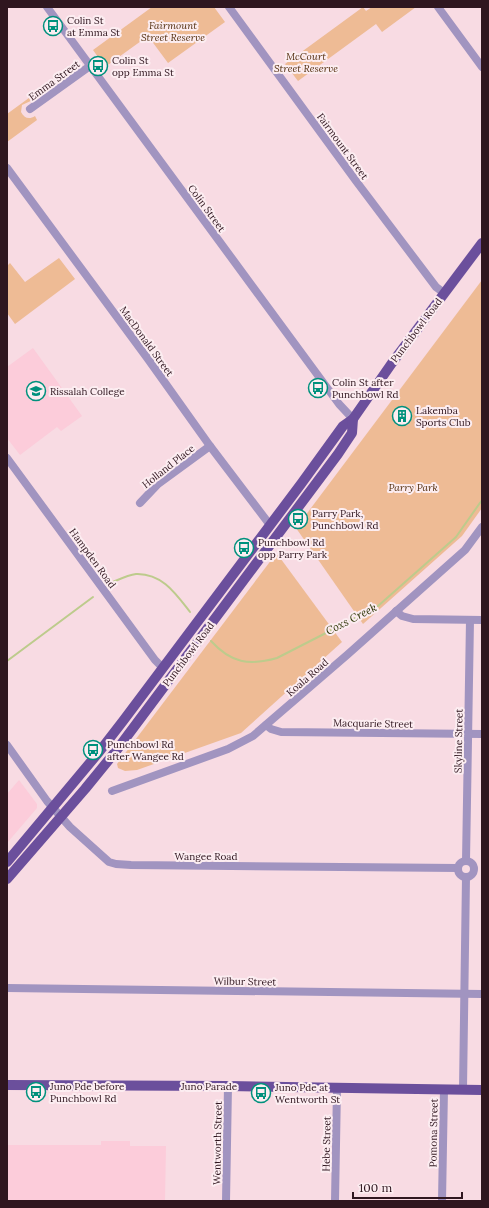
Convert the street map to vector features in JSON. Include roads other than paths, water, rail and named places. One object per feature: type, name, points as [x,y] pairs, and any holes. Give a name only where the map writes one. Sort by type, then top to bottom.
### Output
[{"type":"main road","name":"Punchbowl Road","points":[[7,862],[99,752],[270,525],[342,426],[353,419],[392,363],[482,243]]},
{"type":"main road","name":"Punchbowl Road","points":[[7,879],[61,818],[116,751],[338,454],[352,433],[353,419]]},
{"type":"main road","name":"Juno Parade","points":[[7,1085],[228,1086],[482,1090]]},
{"type":"street","name":"Colin Street","points":[[47,7],[339,404],[353,419]]},
{"type":"street","name":"Fairmount Street","points":[[229,7],[436,287],[444,293]]},
{"type":"street","points":[[438,7],[482,67]]},
{"type":"street","name":"Emma Street","points":[[30,110],[90,66]]},
{"type":"street","name":"MacDonald Street","points":[[7,168],[148,359],[210,446],[270,525]]},
{"type":"street","name":"Holland Place","points":[[140,503],[158,484],[210,446]]},
{"type":"street","name":"Hampden Road","points":[[7,458],[155,660],[163,668]]},
{"type":"street","name":"Koala Road","points":[[112,791],[228,749],[253,736],[465,550],[482,527]]},
{"type":"street","points":[[396,611],[402,616],[413,619],[482,620]]},
{"type":"street","name":"Skyline Street","points":[[466,861],[470,620]]},
{"type":"street","name":"Macquarie Street","points":[[266,725],[271,729],[281,732],[482,734]]},
{"type":"street","name":"Wangee Road","points":[[7,746],[61,818],[103,857],[113,864],[458,868]]},
{"type":"street","points":[[466,861],[473,864],[478,869],[471,876],[466,877],[461,876],[458,868],[466,861]]},
{"type":"street","points":[[463,1089],[466,877]]},
{"type":"street","name":"Wilbur Street","points":[[7,988],[482,994]]},
{"type":"street","name":"Wentworth Street","points":[[226,1201],[228,1086]]},
{"type":"street","name":"Hebe Street","points":[[335,1201],[337,1088]]},
{"type":"street","name":"Pomona Street","points":[[442,1201],[444,1089]]},
{"type":"waterway","name":"Coxs Creek","points":[[211,641],[218,648],[233,658],[241,661],[258,662],[277,658],[367,612],[378,606],[456,537],[482,500]]},
{"type":"waterway","name":"Coxs Creek","points":[[113,582],[136,574],[153,577],[168,586],[190,612]]},
{"type":"waterway","name":"Coxs Creek","points":[[7,661],[93,597]]},
{"type":"place","name":"Colin St at Emma St","points":[[53,26]]},
{"type":"place","name":"Colin St opp Emma St","points":[[98,66]]},
{"type":"place","name":"Colin St after Punchbowl Rd","points":[[318,388]]},
{"type":"place","name":"Rissalah College","points":[[36,391]]},
{"type":"place","name":"Lakemba Sports Club","points":[[402,416]]},
{"type":"place","name":"Parry Park, Punchbowl Rd","points":[[298,519]]},
{"type":"place","name":"Punchbowl Rd opp Parry Park","points":[[244,548]]},
{"type":"place","name":"Punchbowl Rd after Wangee Rd","points":[[93,750]]},
{"type":"place","name":"Juno Pde before Punchbowl Rd","points":[[36,1092]]},
{"type":"place","name":"Juno Pde at Wentworth St","points":[[261,1093]]},
{"type":"park label","name":"Fairmount Street Reserve","points":[[173,30]]},
{"type":"park label","name":"McCourt Street Reserve","points":[[306,62]]},
{"type":"park label","name":"Parry Park","points":[[413,487]]}]
